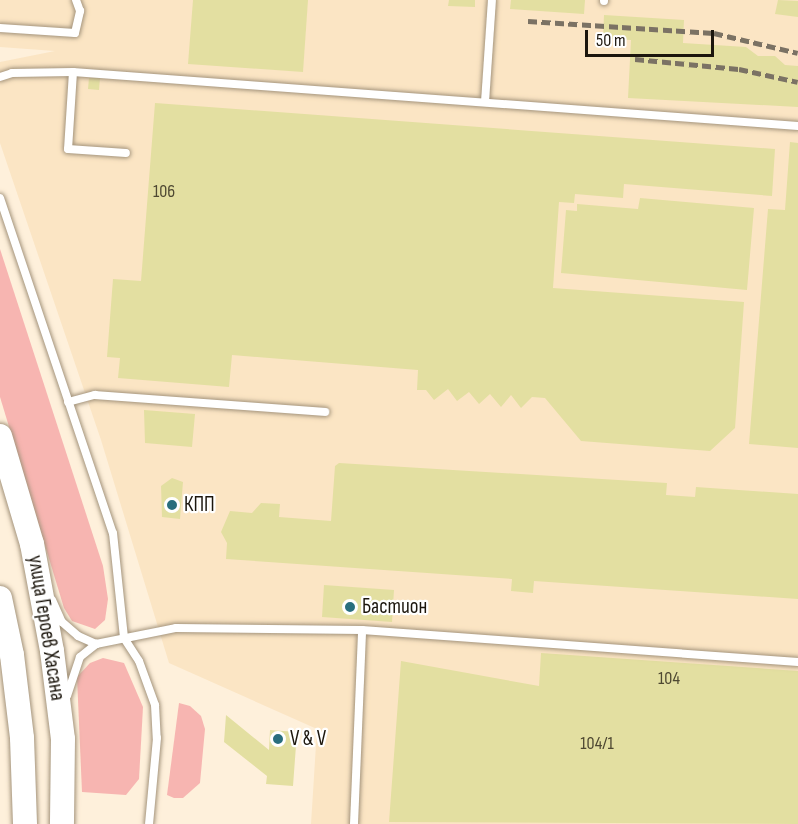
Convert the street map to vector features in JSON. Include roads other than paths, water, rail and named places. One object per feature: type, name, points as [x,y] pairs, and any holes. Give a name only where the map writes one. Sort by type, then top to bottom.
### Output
[{"type":"main road","name":"улица Героев Хасана","points":[[0,436],[32,544],[52,651],[63,739],[62,824]]},
{"type":"main road","name":"улица Героев Хасана","points":[[0,598],[12,655],[22,738],[25,824]]},
{"type":"lane","points":[[0,28],[75,33],[80,11],[76,0]]},
{"type":"lane","points":[[485,102],[492,0]]},
{"type":"lane","points":[[73,72],[68,149],[126,153]]},
{"type":"lane","points":[[0,77],[12,73],[73,72],[798,126]]},
{"type":"lane","points":[[0,198],[113,533],[124,638],[139,661],[155,705],[157,738],[149,824]]},
{"type":"lane","points":[[68,402],[95,395],[325,412]]},
{"type":"lane","points":[[32,544],[62,622],[78,636],[96,644]]},
{"type":"lane","points":[[63,739],[70,678],[80,657],[96,644],[176,628],[362,630],[798,662]]},
{"type":"lane","points":[[354,824],[362,630]]},
{"type":"railway","points":[[528,21],[714,33],[798,53]]},
{"type":"railway","points":[[635,59],[739,69],[798,82]]},
{"type":"place","name":"КПП","points":[[172,505]]},
{"type":"place","name":"Бастион","points":[[350,607]]},
{"type":"place","name":"V & V","points":[[278,739]]}]
